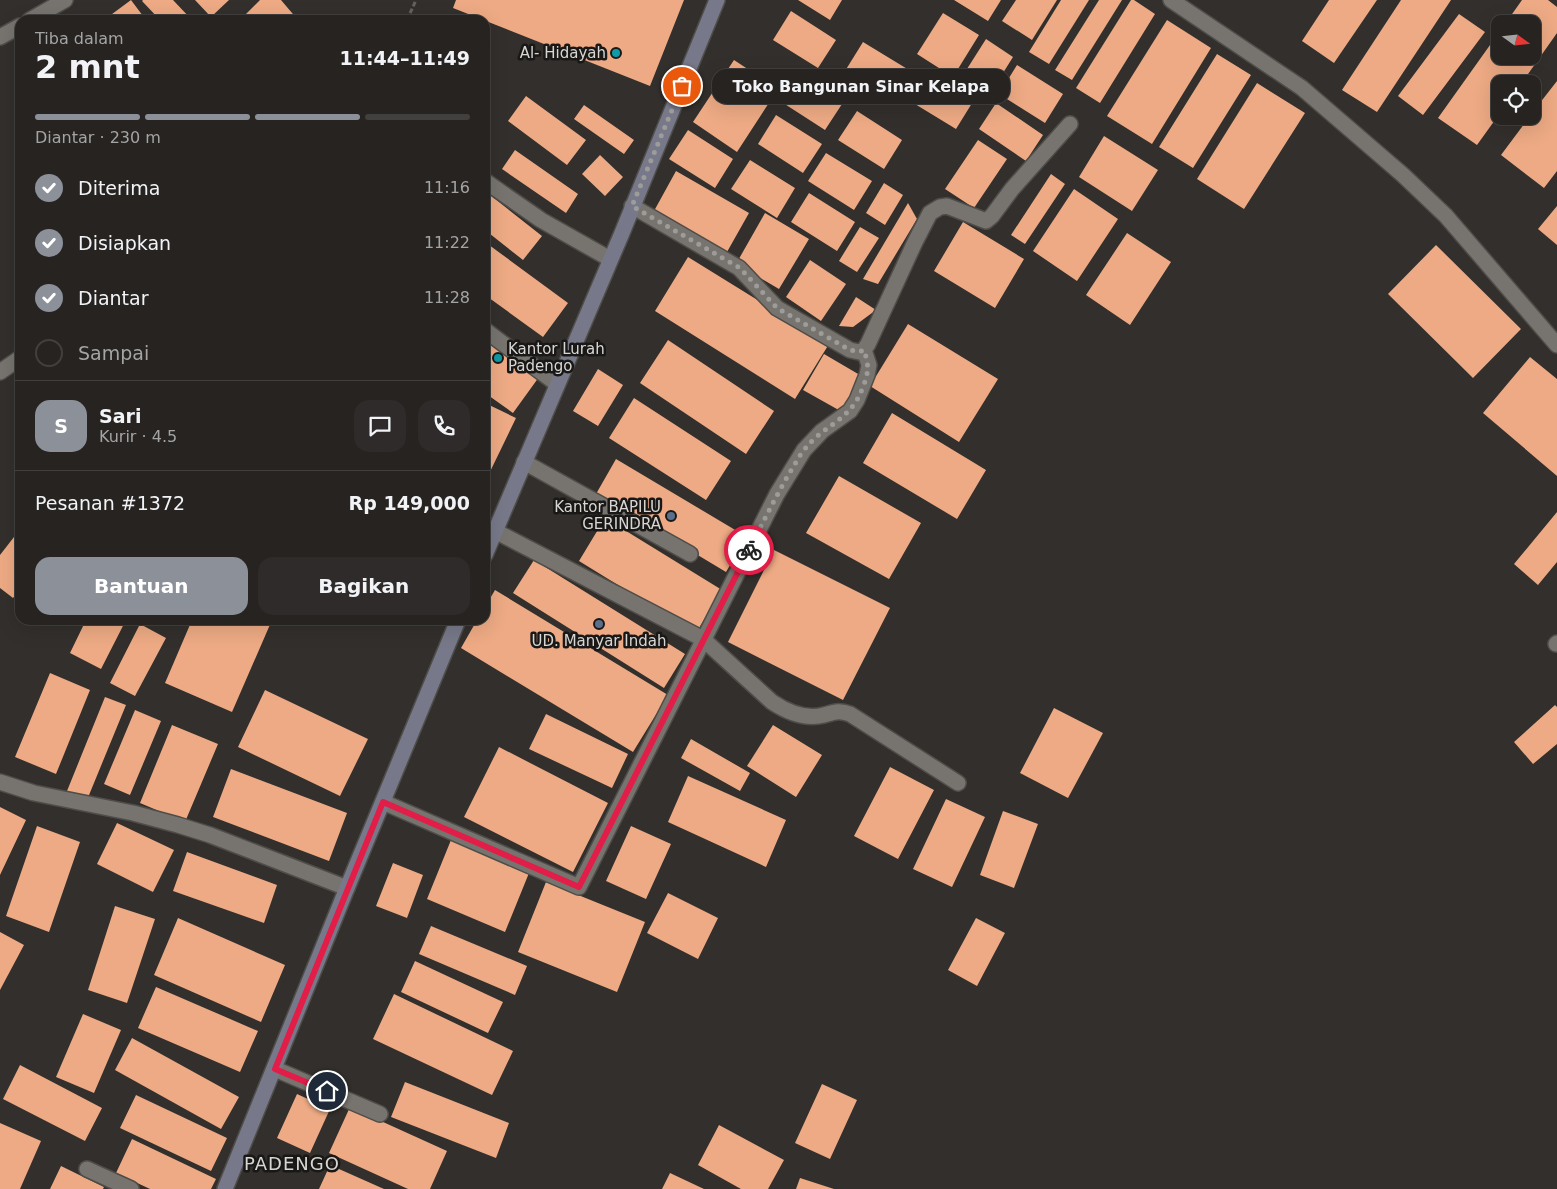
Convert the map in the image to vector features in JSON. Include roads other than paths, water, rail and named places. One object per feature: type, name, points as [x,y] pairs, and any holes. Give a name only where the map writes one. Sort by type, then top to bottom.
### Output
[{"type":"main road","points":[[490,544],[717,0]]},
{"type":"main road","points":[[225,1189],[456,625]]},
{"type":"street","points":[[39,15],[65,0]]},
{"type":"street","points":[[1171,0],[1302,88],[1403,175],[1446,216],[1557,344]]},
{"type":"street","points":[[0,38],[15,29]]},
{"type":"street","points":[[383,802],[579,887],[777,494],[804,450],[822,431],[850,411],[857,400],[867,375],[868,365],[864,350],[930,213],[940,206],[947,206],[986,221],[1070,124]]},
{"type":"street","points":[[490,184],[542,220],[610,259]]},
{"type":"street","points":[[632,206],[740,268],[777,308],[850,350],[859,352],[864,350]]},
{"type":"street","points":[[490,334],[557,384]]},
{"type":"street","points":[[0,372],[15,362]]},
{"type":"street","points":[[524,462],[690,554]]},
{"type":"street","points":[[495,532],[703,639],[772,702],[784,709],[810,717],[837,711],[850,714],[958,783]]},
{"type":"street","points":[[0,782],[34,793],[133,813],[178,825],[210,835],[347,888]]},
{"type":"street","points":[[275,1069],[380,1114]]},
{"type":"street","points":[[88,1169],[131,1189]]},
{"type":"place","name":"Al- Hidayah","points":[[616,53]]},
{"type":"place","name":"Toko Bangunan Sinar Kelapa","points":[[682,86]]},
{"type":"place","name":"Kantor Lurah Padengo","points":[[498,358]]},
{"type":"place","name":"Kantor BAPILU GERINDRA","points":[[671,516]]},
{"type":"place","name":"UD. Manyar Indah","points":[[599,624]]},
{"type":"district","name":"PADENGO","points":[[292,1163]]}]
